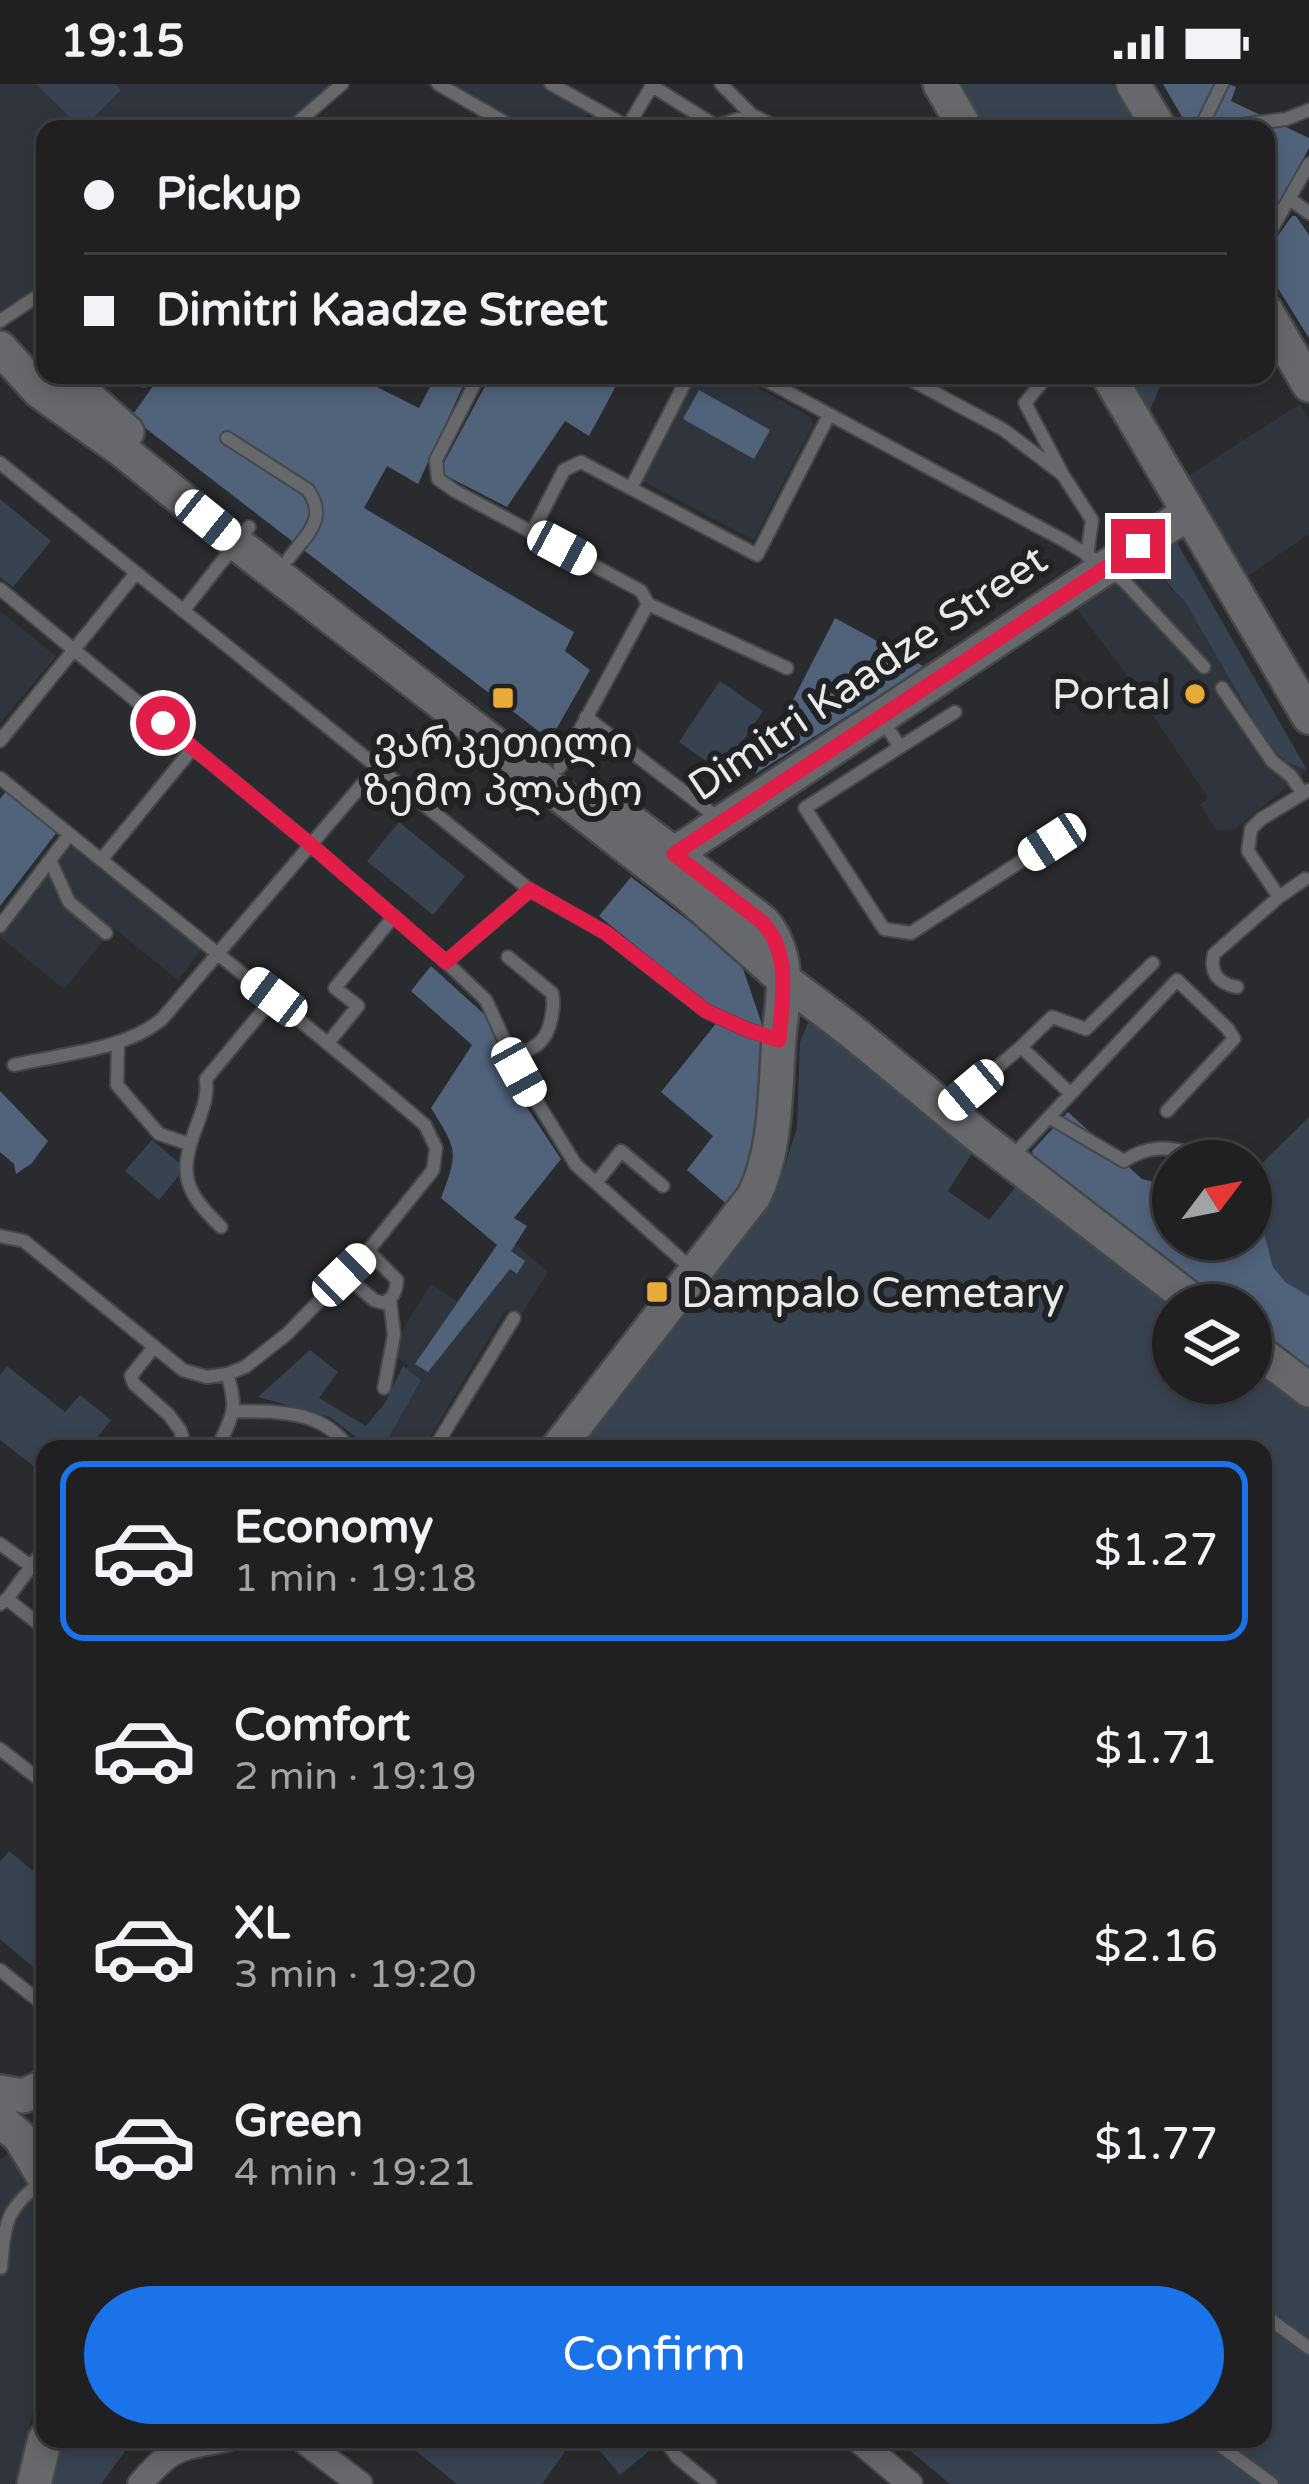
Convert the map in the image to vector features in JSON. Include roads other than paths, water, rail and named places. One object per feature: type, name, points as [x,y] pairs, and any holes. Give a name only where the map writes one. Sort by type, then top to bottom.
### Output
[{"type":"street","points":[[940,84],[961,120]]},
{"type":"street","points":[[1133,84],[1155,120]]},
{"type":"street","points":[[1275,326],[1309,385]]},
{"type":"street","points":[[0,338],[36,358]]},
{"type":"street","points":[[0,348],[40,392],[243,535],[667,863],[762,922],[819,986],[850,1030]]},
{"type":"street","points":[[73,384],[243,535],[289,558],[560,767],[667,863],[784,980],[1171,1284]]},
{"type":"street","points":[[1113,384],[1309,717]]},
{"type":"street","name":"Dimitri Kaadze Street","points":[[667,863],[1097,561],[1189,513]]},
{"type":"street","points":[[564,1440],[754,1196],[762,1179],[773,1118],[784,980],[772,932]]},
{"type":"street","points":[[784,980],[819,986]]},
{"type":"street","points":[[1272,1362],[1309,1390]]},
{"type":"street","points":[[25,2110],[36,2148]]},
{"type":"street","points":[[34,2484],[43,2448]]},
{"type":"street","points":[[140,2484],[163,2457],[184,2448]]},
{"type":"street","points":[[313,2448],[360,2484]]},
{"type":"street","points":[[868,2448],[910,2484]]},
{"type":"lane","points":[[300,120],[342,84]]},
{"type":"lane","points":[[438,84],[500,120]]},
{"type":"lane","points":[[551,84],[613,120]]},
{"type":"lane","points":[[721,84],[762,120]]},
{"type":"lane","points":[[1204,120],[1222,84]]},
{"type":"lane","points":[[632,120],[652,85],[705,120]]},
{"type":"lane","points":[[1275,120],[1309,110]]},
{"type":"lane","points":[[739,120],[752,115]]},
{"type":"lane","points":[[1275,223],[1309,164]]},
{"type":"lane","points":[[1289,200],[1309,213]]},
{"type":"lane","points":[[0,321],[36,299]]},
{"type":"lane","points":[[474,384],[436,460],[438,478],[640,590],[648,604],[787,668]]},
{"type":"lane","points":[[631,488],[684,384]]},
{"type":"lane","points":[[772,384],[1097,561],[1126,584],[1204,667]]},
{"type":"lane","points":[[922,384],[1004,430],[1064,475]]},
{"type":"lane","points":[[1041,384],[1025,404],[1092,520],[1097,561]]},
{"type":"lane","points":[[532,532],[564,470],[581,462],[757,555],[830,416]]},
{"type":"lane","points":[[227,438],[308,490],[316,502],[315,523],[289,558]]},
{"type":"lane","points":[[0,463],[530,890],[606,933],[706,1011],[779,1040]]},
{"type":"lane","points":[[183,610],[243,535]]},
{"type":"lane","points":[[0,740],[136,573]]},
{"type":"lane","points":[[0,590],[311,845],[487,1000],[535,1102],[576,1166],[694,1270]]},
{"type":"lane","points":[[560,767],[648,604]]},
{"type":"lane","points":[[1222,688],[1272,761],[1306,792],[1251,829],[1248,851],[1279,897]]},
{"type":"lane","points":[[955,712],[805,808],[884,929],[911,933],[1052,842]]},
{"type":"lane","points":[[586,717],[723,822]]},
{"type":"lane","points":[[880,717],[899,746]]},
{"type":"lane","points":[[101,860],[193,748]]},
{"type":"lane","points":[[14,1065],[118,1042],[162,1019],[377,766]]},
{"type":"lane","points":[[0,778],[274,997],[425,1125],[436,1148],[433,1170],[368,1251],[287,1334],[245,1367],[227,1374],[207,1377],[183,1370],[24,1241],[0,1236]]},
{"type":"lane","points":[[0,926],[69,835]]},
{"type":"lane","points":[[50,860],[69,902],[106,933]]},
{"type":"lane","points":[[1237,987],[1216,977],[1211,964],[1214,954],[1305,879]]},
{"type":"lane","points":[[446,962],[530,890]]},
{"type":"lane","points":[[328,1043],[358,1006],[335,988],[394,916]]},
{"type":"lane","points":[[508,957],[555,1000],[546,1034],[513,1057]]},
{"type":"lane","points":[[946,1111],[1052,1018],[1086,1029],[1153,963]]},
{"type":"lane","points":[[1010,1160],[1177,980],[1234,1039],[1167,1111]]},
{"type":"lane","points":[[221,1226],[190,1191],[189,1144],[208,1095],[206,1079],[274,997]]},
{"type":"lane","points":[[118,1042],[117,1085],[159,1134],[189,1144]]},
{"type":"lane","points":[[1021,1047],[1070,1094]]},
{"type":"lane","points":[[1049,1117],[1124,1161],[1152,1148]]},
{"type":"lane","points":[[596,1183],[621,1151],[663,1186]]},
{"type":"lane","points":[[344,1275],[374,1300],[390,1300],[397,1280],[368,1251]]},
{"type":"lane","points":[[384,1388],[394,1335],[390,1300]]},
{"type":"lane","points":[[439,1440],[514,1318]]},
{"type":"lane","points":[[154,1347],[131,1376],[176,1422],[181,1440]]},
{"type":"lane","points":[[222,1440],[234,1411],[227,1374]]},
{"type":"lane","points":[[234,1411],[304,1415],[342,1440]]},
{"type":"lane","points":[[0,1544],[32,1566]]},
{"type":"lane","points":[[36,1560],[4,1602],[36,1623]]},
{"type":"lane","points":[[0,1749],[36,1777]]},
{"type":"lane","points":[[0,1970],[36,1999]]},
{"type":"lane","points":[[1,2268],[5,2222],[36,2187]]},
{"type":"lane","points":[[1272,2321],[1309,2348]]},
{"type":"lane","points":[[670,2448],[708,2483]]},
{"type":"lane","points":[[1223,2448],[1272,2484]]},
{"type":"place","name":"Portal","points":[[1195,694]]},
{"type":"place","name":"ვარკეთილი ზემო პლატო","points":[[503,698]]},
{"type":"place","name":"Dampalo Cemetary","points":[[657,1292]]}]
